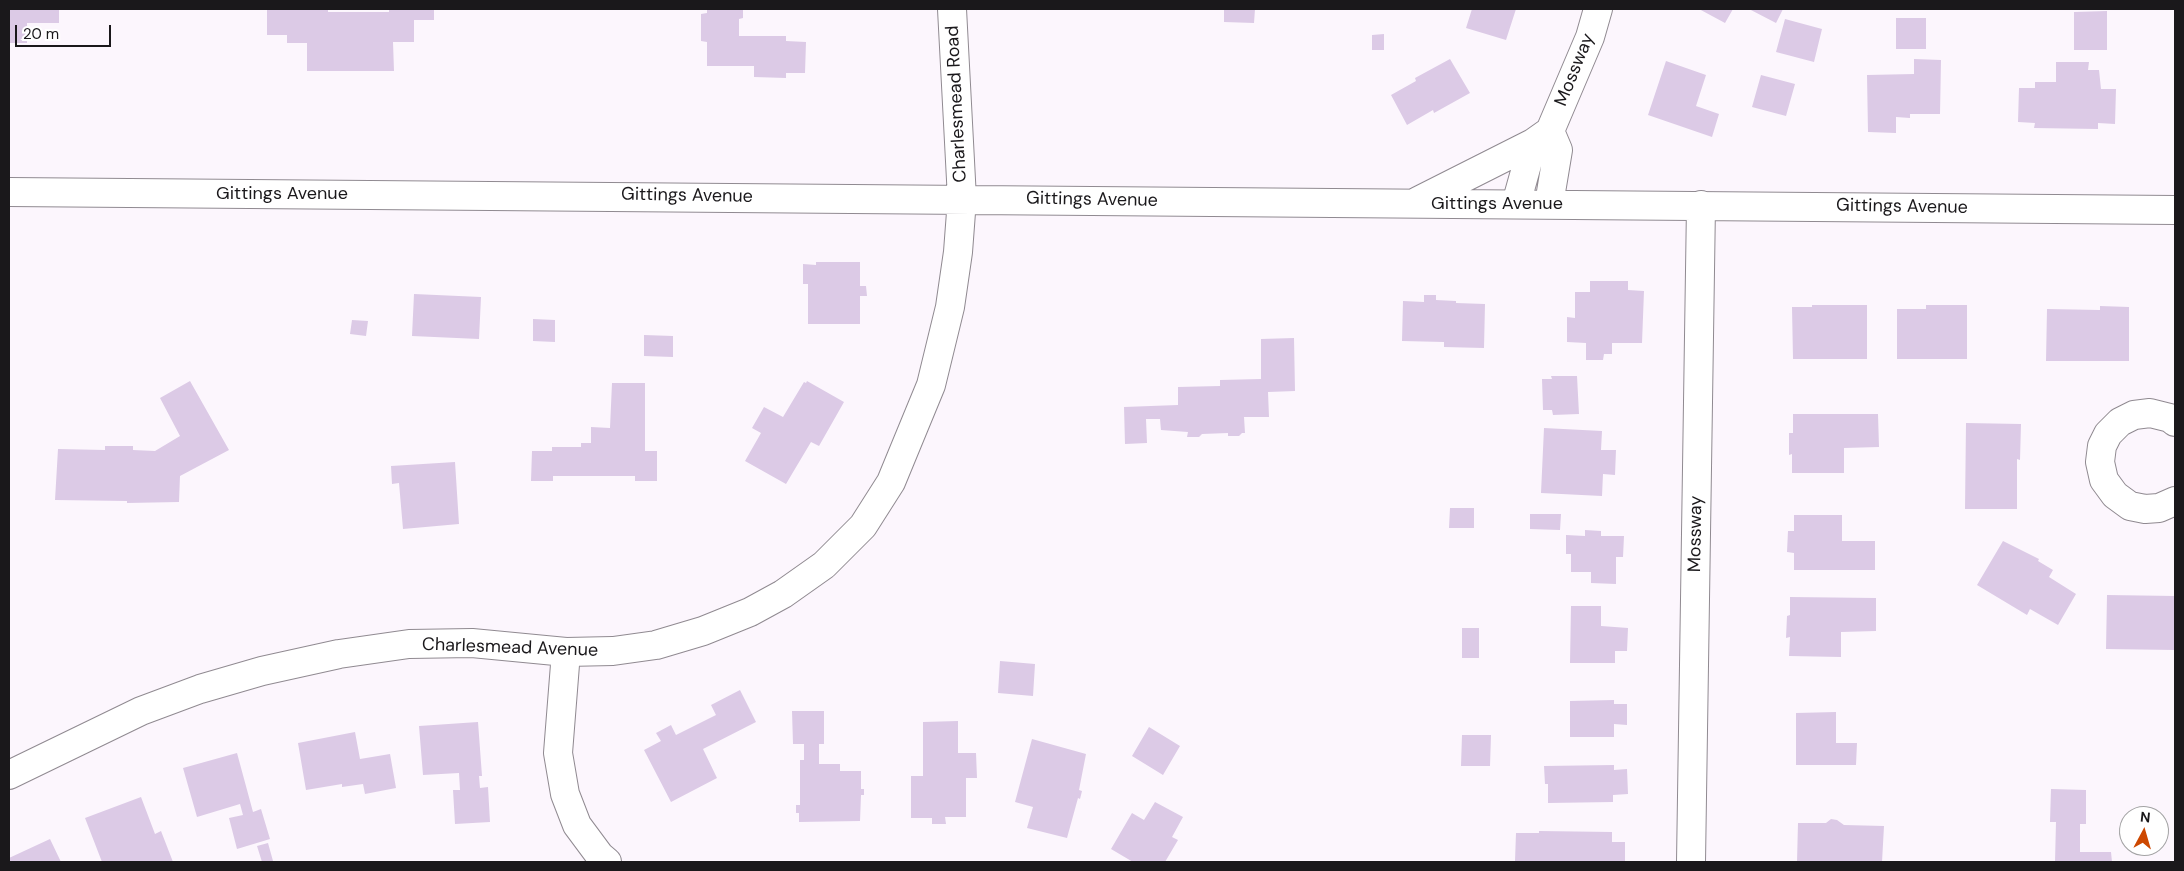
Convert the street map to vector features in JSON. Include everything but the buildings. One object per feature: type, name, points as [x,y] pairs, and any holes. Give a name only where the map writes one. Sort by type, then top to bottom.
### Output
[{"type":"street","name":"Charlesmead Road","points":[[952,9],[962,199]]},
{"type":"street","name":"Mossway","points":[[1516,204],[1542,137],[1590,37],[1598,9]]},
{"type":"street","points":[[1414,203],[1542,137],[1558,150],[1549,204]]},
{"type":"street","name":"Gittings Avenue","points":[[9,192],[2175,210]]},
{"type":"street","name":"Charlesmead Avenue","points":[[9,775],[141,711],[262,671],[338,654],[409,644],[472,643],[566,652],[613,651],[656,645],[704,631],[750,612],[783,594],[824,565],[863,526],[891,482],[931,385],[950,307],[958,252],[962,199]]},
{"type":"street","name":"Mossway","points":[[1691,862],[1701,206]]},
{"type":"street","points":[[2174,415],[2150,413],[2134,415],[2120,422],[2108,434],[2102,446],[2100,462],[2104,480],[2115,495],[2130,506],[2144,509],[2159,508],[2175,501]]},
{"type":"street","points":[[566,652],[558,753],[565,794],[577,825],[600,856],[607,862]]}]
